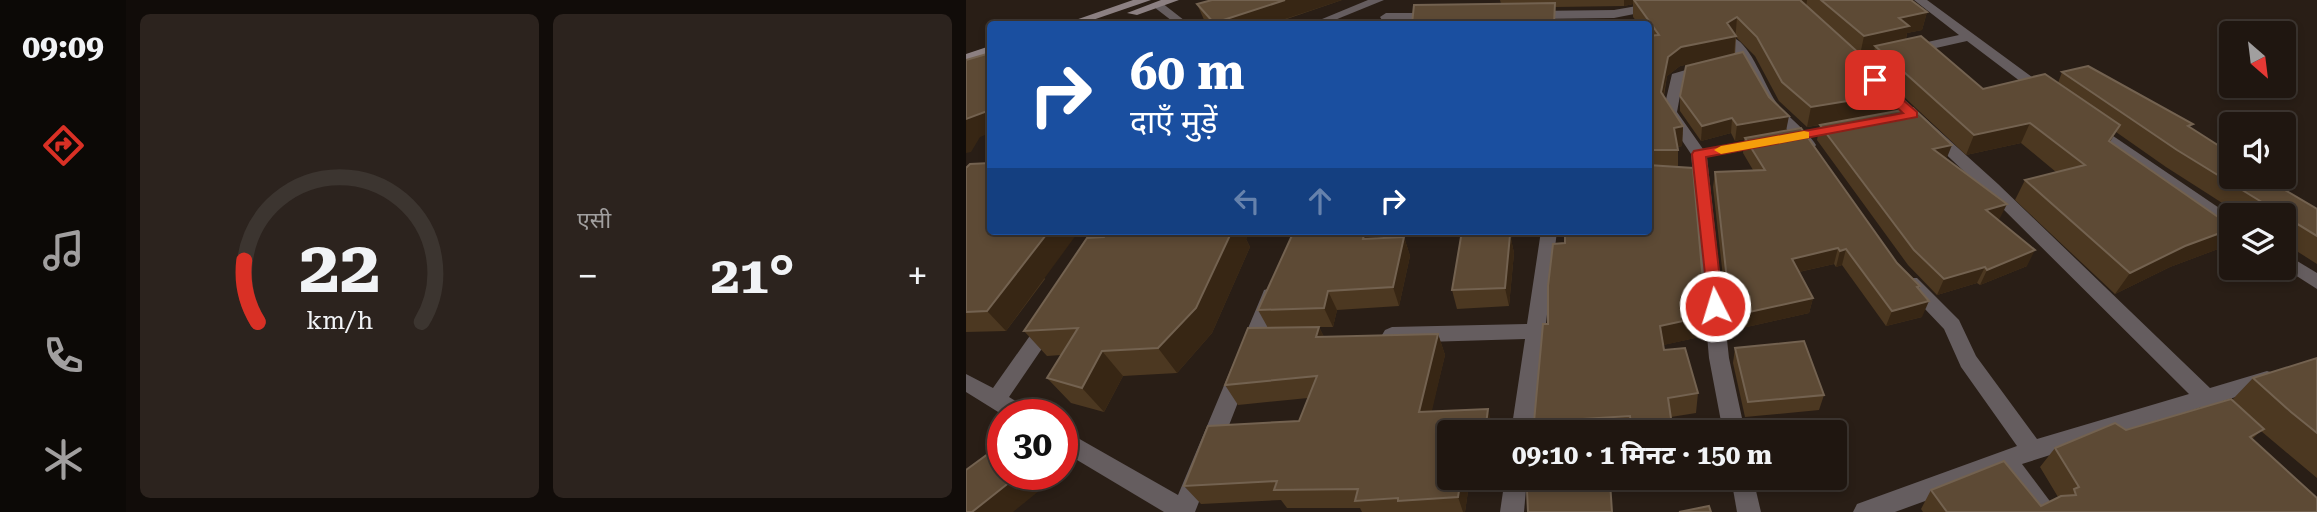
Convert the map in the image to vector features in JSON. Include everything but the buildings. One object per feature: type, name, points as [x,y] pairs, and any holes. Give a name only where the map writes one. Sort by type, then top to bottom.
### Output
[{"type":"main road","points":[[1079,21],[1144,0]]},
{"type":"main road","points":[[1109,21],[1173,0]]},
{"type":"main road","points":[[966,58],[987,51]]},
{"type":"main road","points":[[966,69],[987,62]]},
{"type":"street","points":[[1323,21],[1378,0]]},
{"type":"street","points":[[1390,0],[1385,21],[1454,16]]},
{"type":"street","points":[[1611,0],[1614,14]]},
{"type":"street","points":[[1521,16],[1587,20],[1690,0]]},
{"type":"street","points":[[1920,0],[2051,97]]},
{"type":"street","points":[[1158,5],[1179,21]]},
{"type":"street","points":[[1968,37],[1851,58],[1992,188],[2236,427]]},
{"type":"street","points":[[1734,42],[1735,61],[1756,80],[1774,108],[1810,134],[1819,158]]},
{"type":"street","points":[[1732,420],[1719,358],[1697,178],[1699,154],[1670,112],[1678,77],[1686,72],[1735,61]]},
{"type":"street","points":[[1885,120],[1912,115]]},
{"type":"street","points":[[2084,120],[2219,215]]},
{"type":"street","points":[[1699,154],[1810,134]]},
{"type":"street","points":[[1524,420],[1548,235]]},
{"type":"street","points":[[2296,267],[2317,282]]},
{"type":"street","points":[[1900,272],[1952,326],[1968,361],[2032,450]]},
{"type":"street","points":[[1078,449],[1183,511],[1278,279]]},
{"type":"street","points":[[997,399],[1059,310]]},
{"type":"street","points":[[1373,336],[1536,331]]},
{"type":"street","points":[[1251,340],[1278,339]]},
{"type":"street","points":[[1866,512],[2032,450],[2292,370]]},
{"type":"street","points":[[966,382],[994,399]]},
{"type":"street","points":[[2006,461],[2046,512]]},
{"type":"street","points":[[1512,512],[1515,490]]},
{"type":"street","points":[[1744,490],[1749,512]]},
{"type":"slow traffic","points":[[1721,150],[1804,135]]},
{"type":"route","points":[[1715,306],[1704,178],[1699,154],[1912,115],[1875,80]]}]
